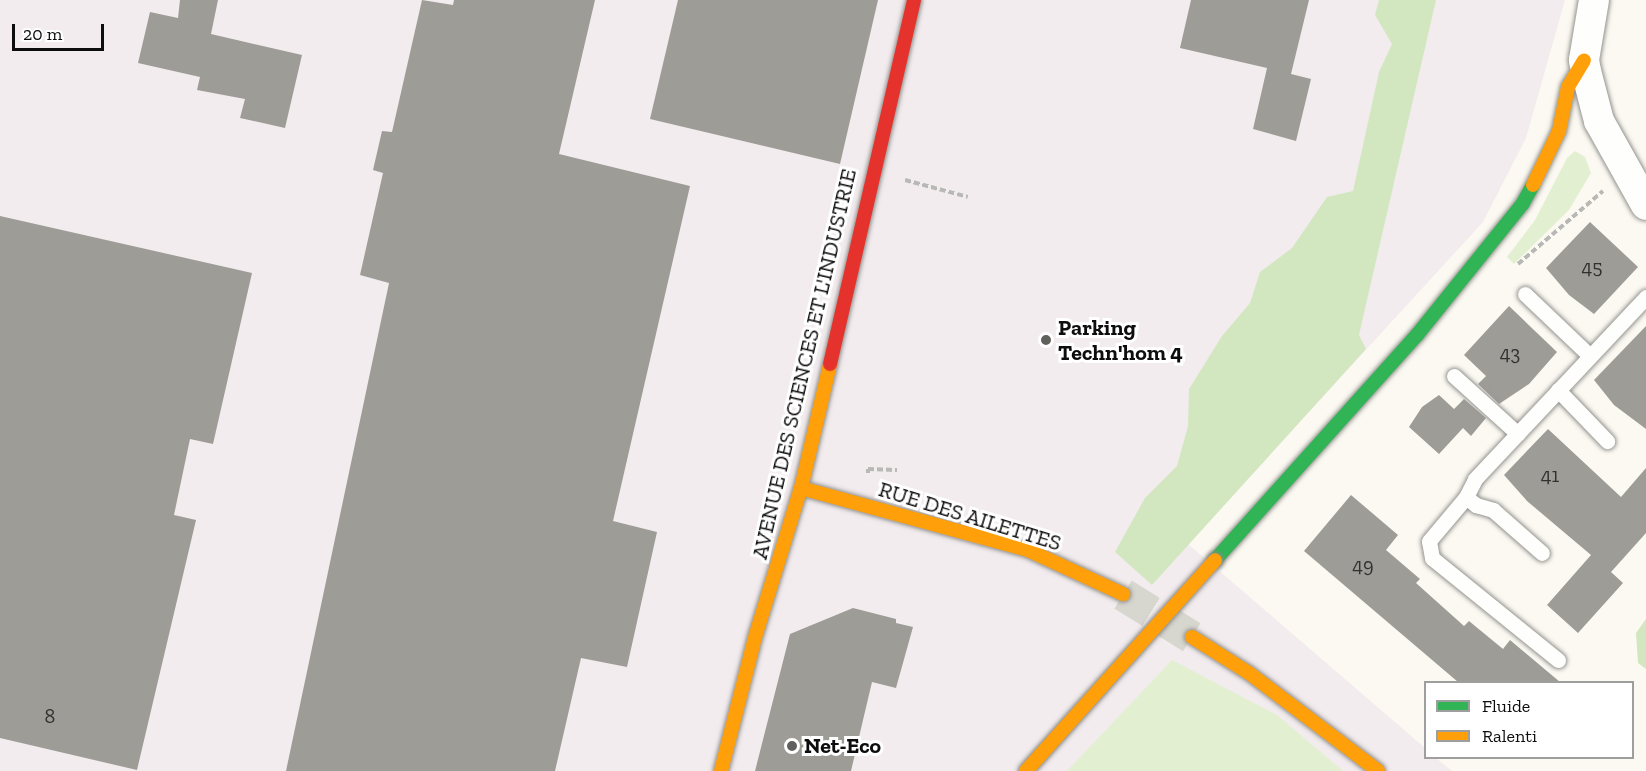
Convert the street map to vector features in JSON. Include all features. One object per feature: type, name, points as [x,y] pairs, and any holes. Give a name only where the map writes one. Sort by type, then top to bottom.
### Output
[{"type":"street","name":"AVENUE DES SCIENCES ET L'INDUSTRIE","points":[[721,771],[756,634],[801,488],[914,0]]},
{"type":"street","points":[[1026,771],[1417,335],[1523,203],[1546,162],[1559,131],[1568,87],[1584,60],[1594,0]]},
{"type":"street","points":[[1584,60],[1599,121],[1646,205]]},
{"type":"street","name":"RUE DES AILETTES","points":[[801,488],[1028,550],[1123,594]]},
{"type":"street","points":[[1192,637],[1249,673],[1378,771]]},
{"type":"lane","points":[[1525,294],[1589,355]]},
{"type":"lane","points":[[1558,660],[1432,558],[1429,541],[1466,496],[1475,479],[1589,355],[1646,297]]},
{"type":"lane","points":[[1454,376],[1518,434]]},
{"type":"lane","points":[[1558,390],[1607,441]]},
{"type":"lane","points":[[1466,496],[1476,505],[1493,510],[1542,553]]},
{"type":"path","points":[[916,184],[968,197]]},
{"type":"path","points":[[883,469],[897,470]]},
{"type":"shaded area","points":[[0,0],[1565,0],[1526,138],[1483,222],[1188,544],[1424,747],[1424,759],[1437,759],[1452,771],[0,771]]},
{"type":"green space","points":[[1379,0],[1436,0],[1359,335],[1366,349],[1152,585],[1115,552],[1145,498],[1177,466],[1188,426],[1189,389],[1222,336],[1250,303],[1260,272],[1292,248],[1327,197],[1353,191],[1379,72],[1392,44],[1375,15]]},
{"type":"green space","points":[[1575,151],[1585,157],[1591,173],[1569,210],[1514,264],[1507,257],[1535,220],[1567,158]]},
{"type":"green space","points":[[1646,619],[1646,669],[1638,663],[1636,633]]},
{"type":"green space","points":[[1172,660],[1277,715],[1343,771],[1067,771]]},
{"type":"building","points":[[180,0],[218,0],[211,34],[302,55],[285,128],[240,118],[245,99],[197,90],[200,77],[138,63],[150,12],[178,18]]},
{"type":"building","points":[[422,0],[453,5],[454,0],[595,0],[559,154],[690,186],[613,521],[657,532],[627,667],[581,658],[555,771],[286,771],[389,283],[360,275],[383,173],[373,170],[382,131],[392,132]]},
{"type":"building","points":[[678,0],[878,0],[840,164],[650,119]]},
{"type":"building","points":[[1191,0],[1309,0],[1291,74],[1311,79],[1296,141],[1253,129],[1267,68],[1180,48]]},
{"type":"building","points":[[0,216],[252,273],[213,444],[190,439],[174,515],[196,520],[137,770],[0,738]]},
{"type":"building","points":[[1590,222],[1638,267],[1594,314],[1569,295],[1546,268]]},
{"type":"building","points":[[1509,306],[1557,352],[1529,384],[1499,404],[1478,384],[1486,376],[1464,355]]},
{"type":"building","points":[[1646,326],[1646,429],[1614,405],[1594,380]]},
{"type":"building","points":[[1439,395],[1454,409],[1464,399],[1486,418],[1471,436],[1463,428],[1439,454],[1409,427],[1422,407]]},
{"type":"building","points":[[1548,429],[1621,497],[1646,468],[1646,533],[1611,572],[1623,583],[1578,633],[1547,605],[1591,555],[1527,501],[1504,475]]},
{"type":"building","points":[[1351,495],[1398,535],[1386,550],[1420,579],[1416,583],[1464,626],[1469,621],[1503,649],[1510,640],[1559,681],[1457,681],[1304,551]]},
{"type":"building","points":[[853,608],[896,619],[896,623],[913,627],[896,688],[872,682],[851,771],[755,771],[790,634]]},
{"type":"tunnel","points":[[1123,594],[1192,637]]},
{"type":"traffic: fast","points":[[1215,560],[1417,335],[1523,203],[1533,185]]},
{"type":"traffic: slow","points":[[1533,185],[1559,131],[1568,87],[1584,60]]},
{"type":"traffic: slow","points":[[721,771],[756,634],[801,488],[830,364]]},
{"type":"traffic: slow","points":[[801,488],[1028,550],[1123,594]]},
{"type":"traffic: slow","points":[[1026,771],[1215,560]]},
{"type":"traffic: slow","points":[[1192,637],[1249,673],[1378,771]]},
{"type":"traffic: jam","points":[[830,364],[914,0]]},
{"type":"place","name":"Parking Techn'hom 4","points":[[1046,340]]},
{"type":"place","name":"Net-Eco","points":[[792,746]]}]
